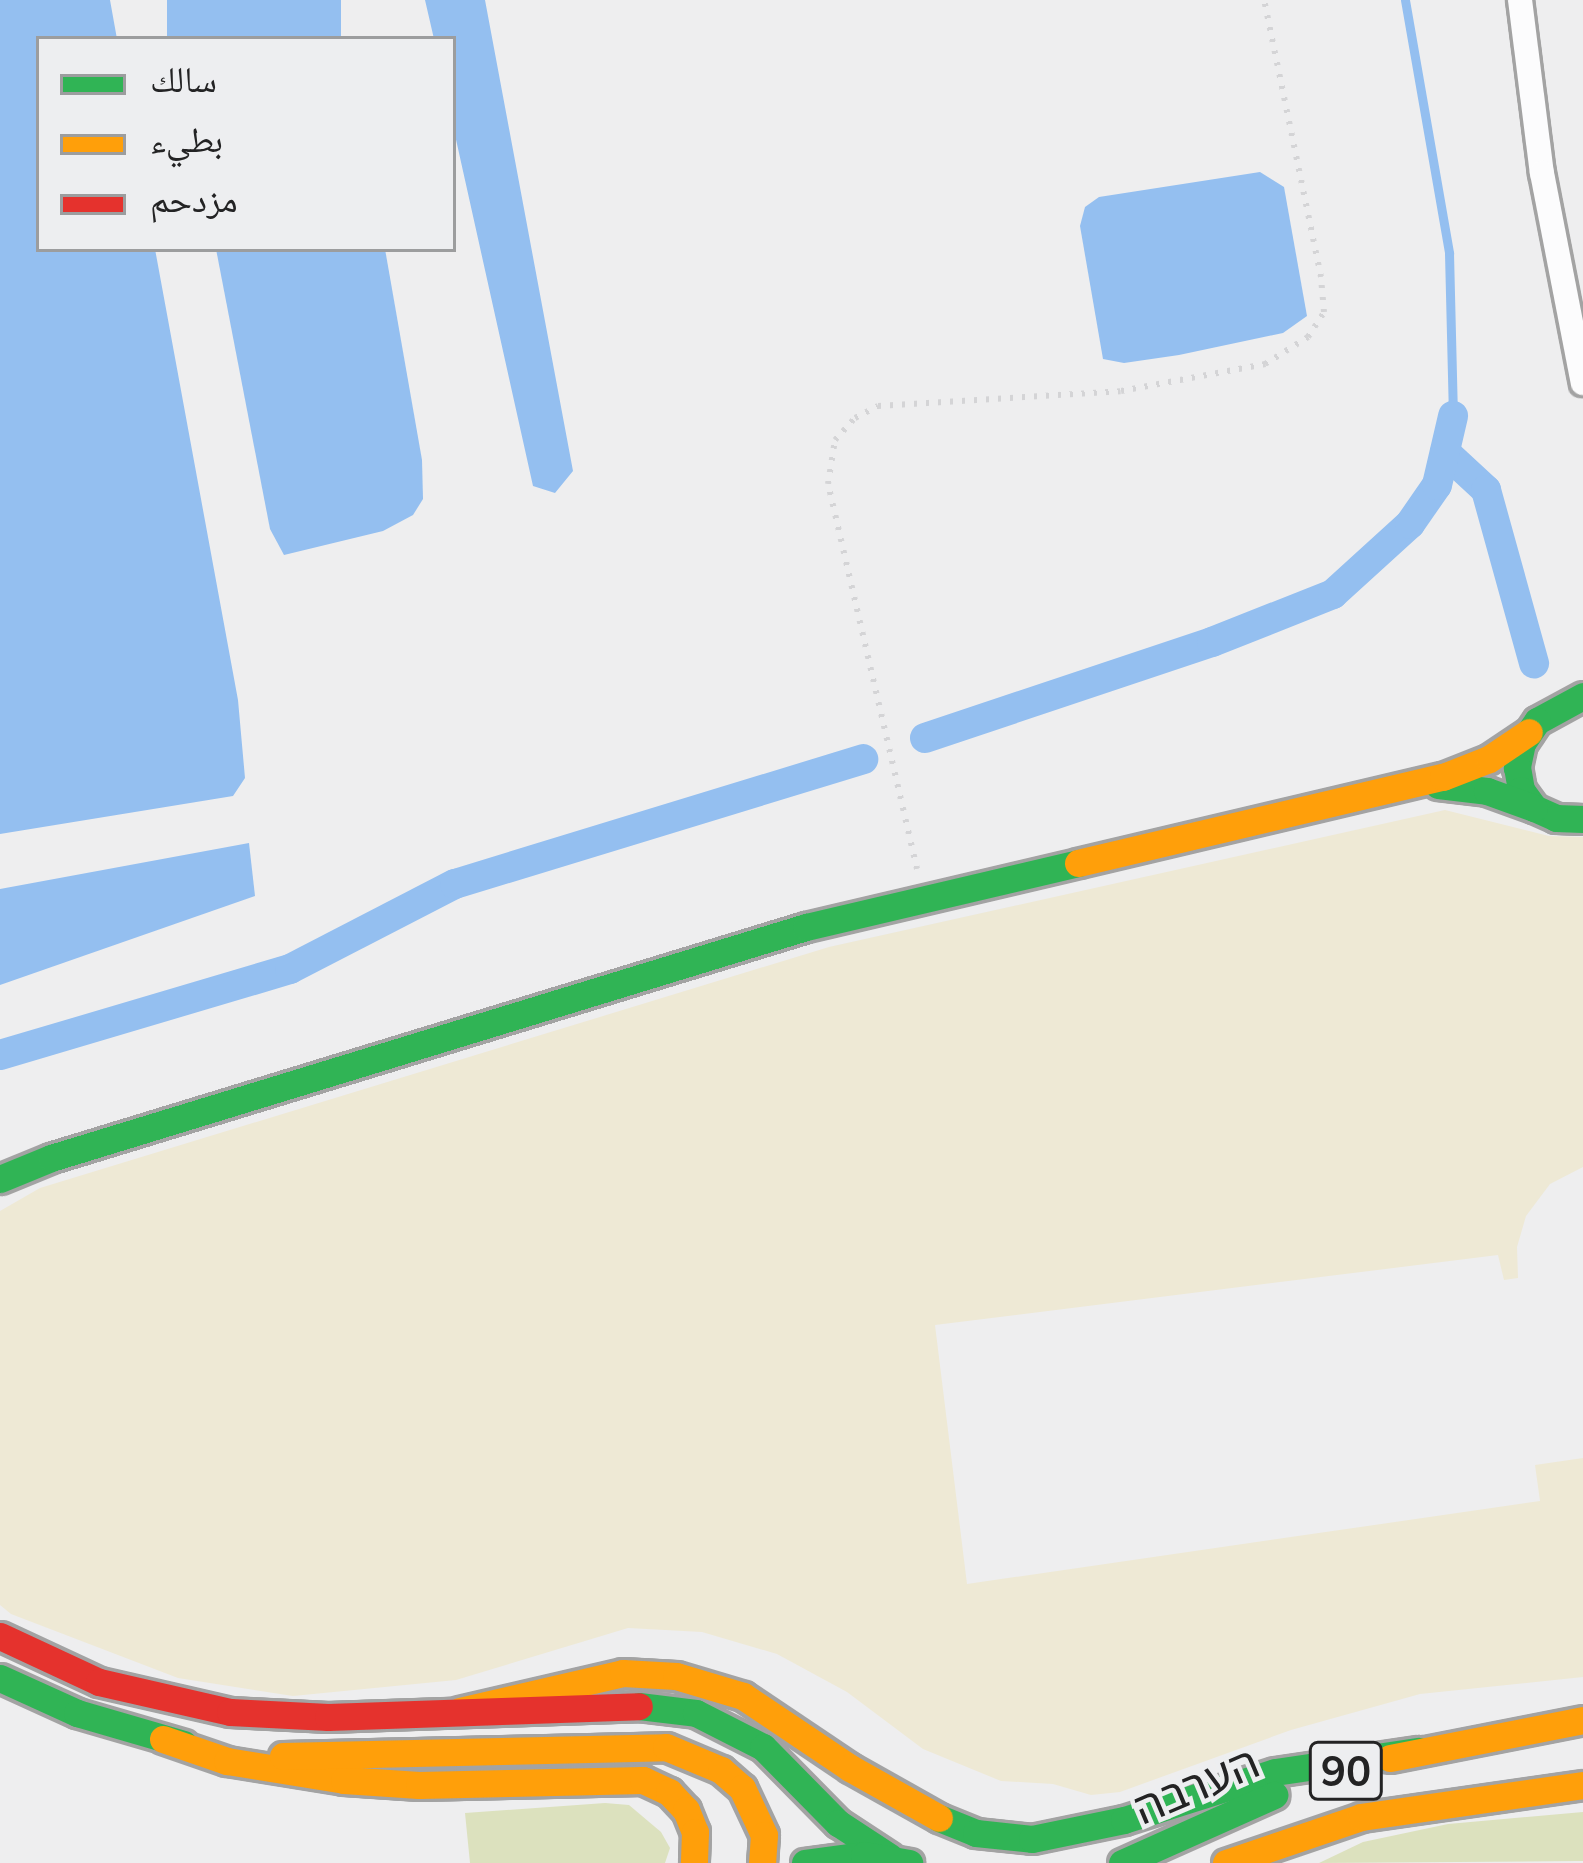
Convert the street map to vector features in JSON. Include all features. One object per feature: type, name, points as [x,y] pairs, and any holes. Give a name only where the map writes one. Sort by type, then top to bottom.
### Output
[{"type":"main road","points":[[0,1179],[51,1158],[640,977],[923,896],[1412,785],[1474,766],[1574,699]]},
{"type":"main road","points":[[1528,732],[1518,755],[1517,778],[1534,808]]},
{"type":"main road","points":[[1412,785],[1472,788],[1556,818],[1583,819]]},
{"type":"main road","points":[[0,1636],[98,1682],[197,1708],[295,1717],[618,1704],[696,1713],[763,1747],[838,1823],[900,1861]]},
{"type":"main road","points":[[460,1711],[623,1673],[676,1676],[743,1696],[864,1777],[947,1822],[976,1833],[1032,1839],[1124,1820],[1262,1775],[1418,1751]]},
{"type":"main road","points":[[0,1678],[77,1713],[227,1761],[344,1780],[643,1780],[669,1792],[686,1810],[695,1832],[694,1863]]},
{"type":"main road","name":"הערבה","points":[[1122,1863],[1260,1801],[1418,1751],[1583,1720]]},
{"type":"main road","points":[[164,1739],[297,1756],[666,1748],[695,1756],[742,1788],[764,1835],[762,1863]]},
{"type":"main road","name":"הערבה","points":[[1226,1863],[1360,1817],[1583,1785]]},
{"type":"main road","points":[[805,1863],[837,1856],[900,1861]]},
{"type":"street","points":[[1520,0],[1542,173],[1583,383]]},
{"type":"street","points":[[1574,699],[1583,671]]},
{"type":"path","points":[[923,896],[828,484],[835,440],[855,418],[878,406],[1121,391],[1265,364],[1308,337],[1324,312],[1322,278],[1264,0]]},
{"type":"green space","points":[[629,1805],[661,1832],[670,1848],[665,1863],[470,1863],[465,1813]]},
{"type":"green space","points":[[1583,1812],[1583,1861],[1319,1863],[1363,1842],[1448,1824]]},
{"type":"sand","points":[[1445,810],[1549,836],[1583,837],[1583,1167],[1550,1184],[1526,1216],[1517,1247],[1518,1278],[1504,1280],[1498,1255],[935,1325],[967,1584],[1540,1501],[1535,1465],[1583,1458],[1583,1677],[1420,1694],[1291,1730],[1120,1792],[1091,1795],[1053,1784],[1001,1781],[923,1749],[847,1692],[777,1654],[702,1632],[628,1628],[456,1680],[293,1696],[178,1678],[11,1614],[0,1605],[0,1211],[40,1188],[829,947]]},
{"type":"water","points":[[0,0],[110,0],[116,36],[36,36],[36,252],[156,252],[238,700],[245,778],[233,796],[0,834]]},
{"type":"water","points":[[167,0],[341,0],[341,36],[167,36]]},
{"type":"water","points":[[425,0],[485,0],[573,471],[555,493],[533,486],[456,140],[456,36],[433,36]]},
{"type":"water","points":[[1260,172],[1284,187],[1307,316],[1283,333],[1179,355],[1124,363],[1103,359],[1080,226],[1085,207],[1099,197]]},
{"type":"water","points":[[217,252],[386,252],[422,460],[423,499],[413,515],[383,531],[284,555],[270,529]]},
{"type":"water","points":[[249,843],[255,896],[0,985],[0,889]]},
{"type":"waterway","points":[[1405,0],[1449,253],[1453,416]]},
{"type":"waterway","points":[[925,738],[1212,642],[1333,594],[1410,524],[1437,485],[1453,416]]},
{"type":"waterway","points":[[1445,452],[1486,490],[1534,663]]},
{"type":"waterway","points":[[0,1055],[290,969],[455,884],[863,759]]},
{"type":"traffic: fast","points":[[1583,696],[1537,721],[1522,743],[1517,767],[1521,790],[1534,808],[1556,818],[1583,819]]},
{"type":"traffic: fast","points":[[1438,785],[1487,791],[1534,808]]},
{"type":"traffic: fast","points":[[0,1179],[51,1158],[806,927],[1078,863]]},
{"type":"traffic: fast","points":[[0,1678],[77,1713],[184,1744]]},
{"type":"traffic: fast","points":[[639,1706],[696,1713],[763,1747],[838,1823],[890,1857]]},
{"type":"traffic: fast","points":[[939,1818],[976,1833],[1032,1839],[1124,1820],[1275,1772],[1418,1751]]},
{"type":"traffic: fast","points":[[1122,1863],[1274,1795]]},
{"type":"traffic: fast","points":[[805,1863],[864,1855],[909,1863]]},
{"type":"traffic: slow","points":[[1078,863],[1443,777],[1489,759],[1529,732]]},
{"type":"traffic: slow","points":[[460,1711],[623,1673],[676,1676],[743,1696],[850,1768],[939,1818]]},
{"type":"traffic: slow","points":[[1390,1758],[1583,1720]]},
{"type":"traffic: slow","points":[[163,1739],[227,1761],[344,1780],[419,1785],[643,1780],[669,1792],[686,1810],[695,1832],[694,1863]]},
{"type":"traffic: slow","points":[[283,1756],[666,1747],[721,1770],[742,1788],[764,1835],[762,1863]]},
{"type":"traffic: slow","points":[[1226,1863],[1361,1817],[1583,1785]]},
{"type":"traffic: jam","points":[[0,1636],[99,1682],[230,1712],[328,1717],[639,1706]]}]
